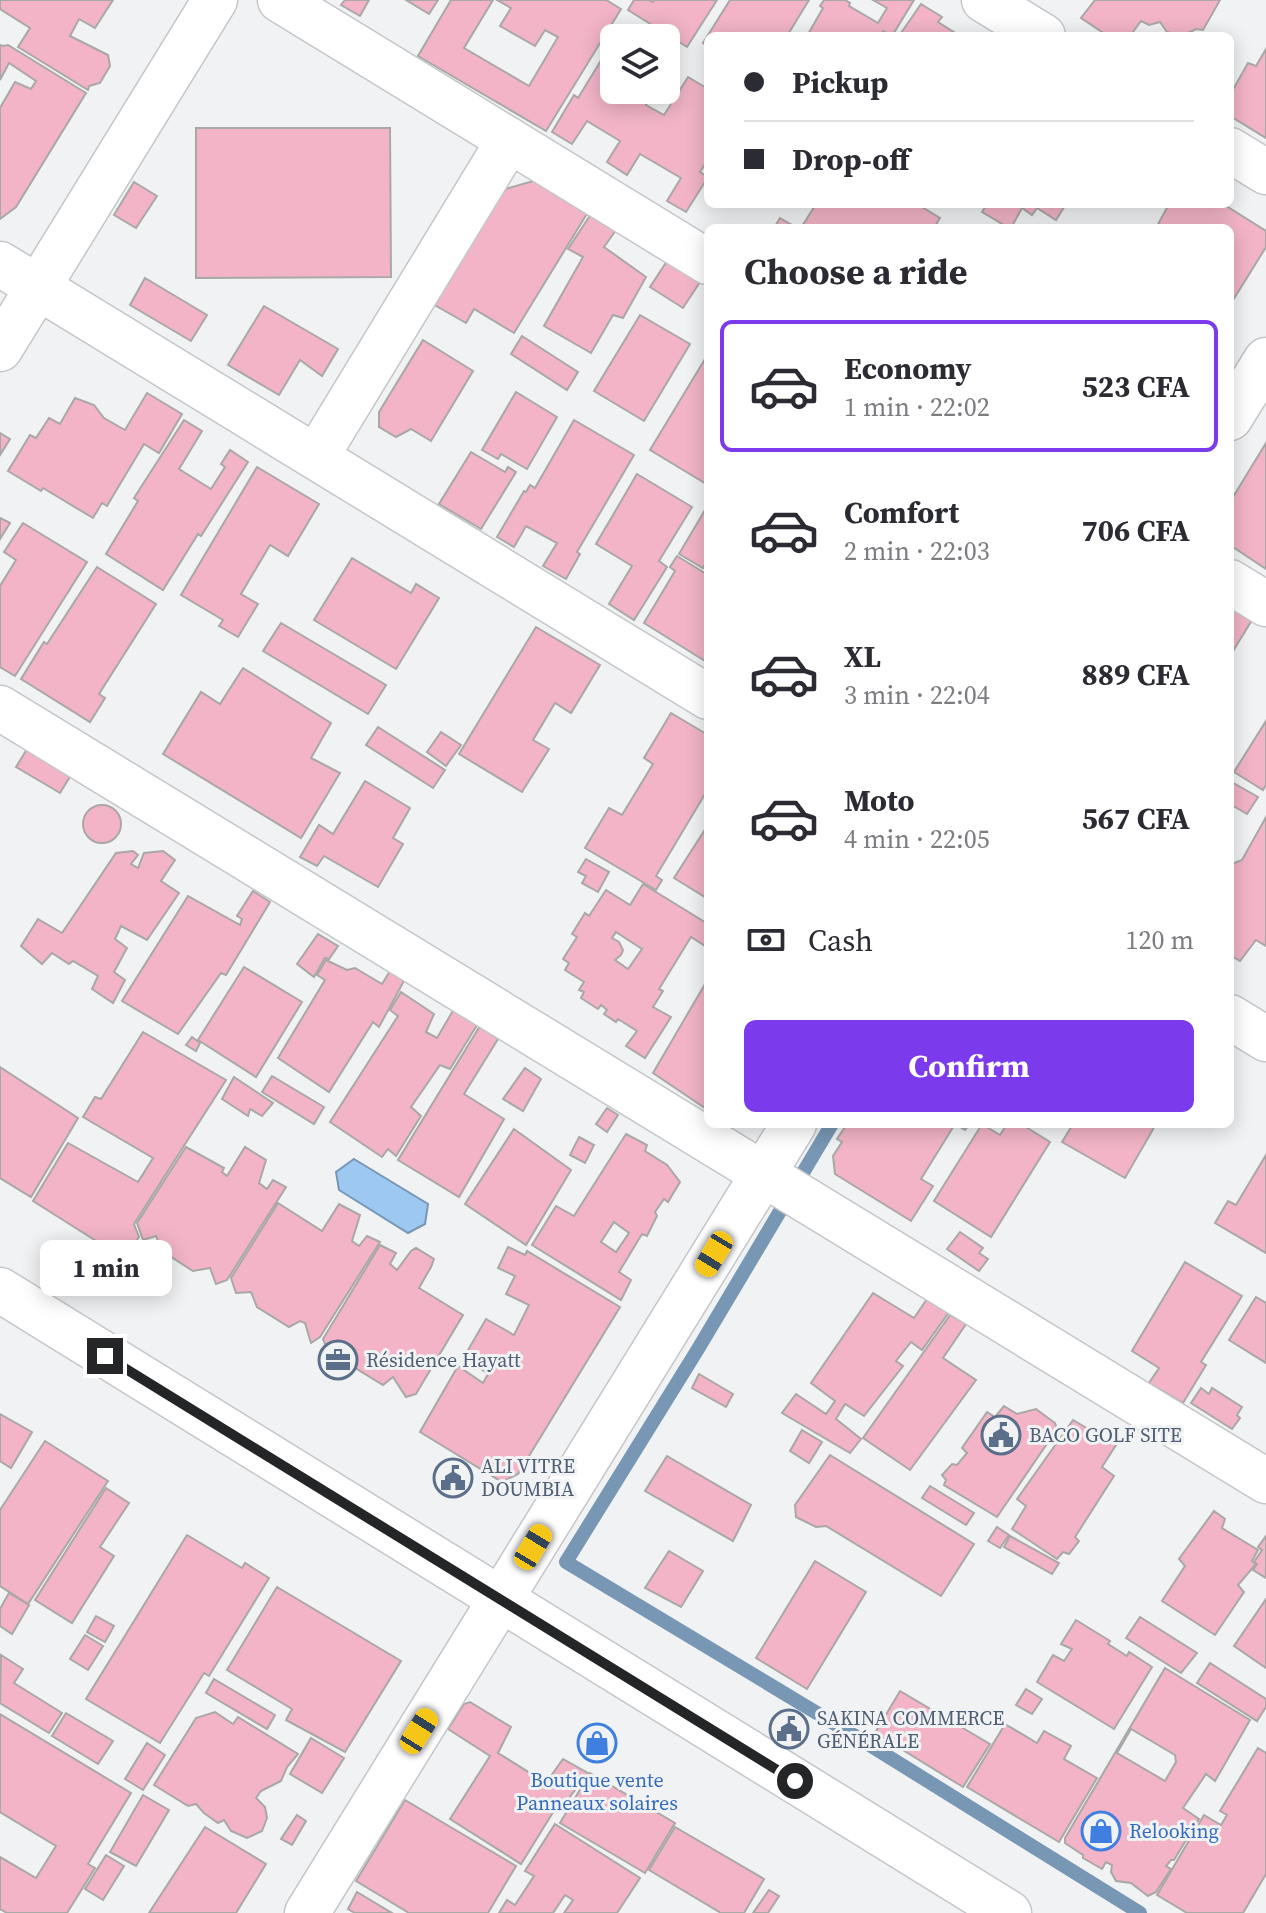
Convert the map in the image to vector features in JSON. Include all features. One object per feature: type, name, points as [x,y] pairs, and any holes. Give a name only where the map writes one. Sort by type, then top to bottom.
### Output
[{"type":"street","points":[[0,349],[215,0]]},
{"type":"street","points":[[280,0],[704,260]]},
{"type":"street","points":[[984,0],[1036,32]]},
{"type":"street","points":[[316,457],[509,140]]},
{"type":"street","points":[[1234,152],[1266,172]]},
{"type":"street","points":[[0,264],[704,695]]},
{"type":"street","points":[[1234,412],[1266,360]]},
{"type":"street","points":[[1234,584],[1266,604]]},
{"type":"street","points":[[0,708],[1266,1481]]},
{"type":"street","points":[[1234,1019],[1266,1039]]},
{"type":"street","points":[[307,1913],[792,1128]]},
{"type":"street","points":[[0,1290],[1009,1913]]},
{"type":"water","points":[[354,1159],[428,1204],[425,1224],[408,1233],[339,1190],[336,1172]]},
{"type":"building","points":[[0,0],[113,0],[95,28],[79,19],[70,36],[108,55],[110,66],[100,83],[89,86],[88,90],[18,47],[30,28],[0,9]]},
{"type":"building","points":[[345,0],[369,0],[360,16],[341,5]]},
{"type":"building","points":[[406,0],[438,0],[429,14]]},
{"type":"building","points":[[451,0],[493,0],[464,48],[529,86],[558,37],[545,30],[535,46],[500,26],[511,8],[497,0],[606,0],[621,9],[612,24],[600,24],[600,43],[546,131],[418,56]]},
{"type":"building","points":[[634,0],[717,0],[687,47],[680,43],[680,24],[650,24],[628,10]]},
{"type":"building","points":[[730,0],[809,0],[789,32],[710,32]]},
{"type":"building","points":[[824,0],[845,0],[850,3],[849,6],[878,23],[887,8],[873,0],[914,0],[894,32],[809,32],[823,8],[820,6]]},
{"type":"building","points":[[1095,0],[1220,0],[1203,30],[1190,32],[1167,32],[1160,22],[1149,25],[1141,21],[1133,32],[1102,32],[1081,18]]},
{"type":"building","points":[[921,4],[942,17],[938,22],[954,32],[902,32]]},
{"type":"building","points":[[0,45],[8,45],[86,93],[16,207],[0,219],[0,108],[15,82],[31,89],[36,81],[9,63],[0,80]]},
{"type":"building","points":[[1266,49],[1266,138],[1234,118],[1234,88],[1248,63],[1256,66]]},
{"type":"building","points":[[600,62],[600,104],[647,104],[664,115],[671,104],[680,104],[680,90],[688,77],[704,87],[704,166],[700,172],[704,174],[704,183],[686,212],[667,201],[681,178],[640,154],[627,175],[607,162],[620,141],[587,121],[572,144],[552,132],[574,95],[578,98]]},
{"type":"building","points":[[196,128],[390,128],[391,277],[196,278]]},
{"type":"building","points":[[540,179],[588,212],[514,333],[474,309],[466,323],[431,303],[502,190]]},
{"type":"building","points":[[134,182],[157,196],[136,228],[114,215]]},
{"type":"building","points":[[814,208],[924,208],[940,218],[936,224],[804,224]]},
{"type":"building","points":[[984,208],[1022,208],[1013,224],[1002,224],[982,212]]},
{"type":"building","points":[[1022,208],[1037,208],[1032,215]]},
{"type":"building","points":[[1037,208],[1064,208],[1056,220]]},
{"type":"building","points":[[1167,208],[1229,208],[1266,231],[1266,247],[1234,299],[1234,224],[1158,224]]},
{"type":"building","points":[[591,214],[616,230],[604,247],[646,277],[623,318],[613,315],[591,353],[544,326],[583,257],[568,249]]},
{"type":"building","points":[[780,218],[790,224],[776,224]]},
{"type":"building","points":[[667,261],[700,282],[683,308],[650,287]]},
{"type":"building","points":[[145,278],[207,315],[191,341],[130,305]]},
{"type":"building","points":[[264,306],[338,349],[322,376],[300,360],[279,395],[228,365]]},
{"type":"building","points":[[640,315],[690,344],[644,421],[594,391]]},
{"type":"building","points":[[522,336],[578,372],[567,390],[511,354]]},
{"type":"building","points":[[423,340],[473,371],[431,441],[411,429],[396,437],[379,427],[379,412]]},
{"type":"building","points":[[704,361],[704,483],[650,450]]},
{"type":"building","points":[[516,392],[557,417],[527,469],[501,454],[498,459],[482,450]]},
{"type":"building","points":[[147,393],[182,414],[159,453],[144,444],[107,506],[102,503],[93,518],[8,471],[30,435],[36,438],[49,418],[60,424],[75,398],[94,405],[104,418],[125,430]]},
{"type":"building","points":[[184,420],[202,431],[179,469],[211,489],[225,467],[221,464],[230,450],[248,462],[163,590],[106,554],[138,501],[134,498]]},
{"type":"building","points":[[574,420],[634,455],[577,552],[580,554],[566,579],[543,566],[557,543],[526,526],[514,547],[497,537],[524,491],[530,485],[535,488]]},
{"type":"building","points":[[0,433],[10,439],[0,455]]},
{"type":"building","points":[[1266,443],[1266,569],[1234,548],[1234,495]]},
{"type":"building","points":[[471,452],[505,472],[508,467],[516,472],[481,529],[439,504]]},
{"type":"building","points":[[257,467],[319,504],[288,556],[270,545],[241,594],[258,604],[238,637],[219,626],[223,620],[181,595]]},
{"type":"building","points":[[637,474],[692,507],[659,561],[667,567],[634,620],[609,604],[632,566],[596,544]]},
{"type":"building","points":[[704,512],[703,568],[679,554]]},
{"type":"building","points":[[0,518],[10,523],[0,539]]},
{"type":"building","points":[[23,523],[87,562],[15,676],[0,667],[0,586],[16,560],[4,552]]},
{"type":"building","points":[[677,556],[704,573],[704,660],[644,623],[675,571],[670,567]]},
{"type":"building","points":[[352,558],[411,593],[416,584],[439,598],[396,669],[314,620]]},
{"type":"building","points":[[97,567],[156,604],[99,694],[105,698],[90,722],[21,679]]},
{"type":"building","points":[[1234,609],[1252,620],[1234,649]]},
{"type":"building","points":[[281,623],[386,685],[368,714],[263,651]]},
{"type":"building","points":[[536,627],[600,665],[571,713],[555,703],[533,740],[549,749],[522,792],[459,754]]},
{"type":"building","points":[[243,668],[331,723],[311,758],[340,773],[301,838],[163,754],[201,692],[220,704]]},
{"type":"building","points":[[671,713],[704,733],[704,796],[656,876],[662,880],[656,890],[585,848],[609,808],[622,815],[653,764],[644,758]]},
{"type":"building","points":[[1266,721],[1266,785],[1263,790],[1234,772]]},
{"type":"building","points":[[378,727],[445,770],[433,788],[366,745]]},
{"type":"building","points":[[441,732],[461,745],[446,766],[427,752]]},
{"type":"building","points":[[27,749],[71,775],[60,793],[16,767]]},
{"type":"building","points":[[365,781],[410,808],[393,838],[403,844],[378,887],[324,856],[317,866],[300,857],[319,825],[333,834]]},
{"type":"building","points":[[1234,783],[1258,797],[1247,814],[1234,806]]},
{"type":"building","points":[[102,805],[116,810],[121,824],[116,838],[102,843],[88,838],[83,824],[88,810]]},
{"type":"building","points":[[1266,817],[1266,946],[1256,940],[1240,961],[1234,957],[1234,863],[1242,860]]},
{"type":"building","points":[[704,831],[704,897],[674,878]]},
{"type":"building","points":[[133,851],[138,855],[131,864],[138,868],[144,853],[163,851],[175,860],[161,881],[179,893],[147,940],[121,926],[115,939],[127,948],[114,972],[125,980],[113,1003],[92,989],[98,976],[52,953],[42,964],[21,946],[38,919],[62,933],[116,853]]},
{"type":"building","points":[[586,859],[609,872],[598,892],[582,883],[586,876],[578,872]]},
{"type":"building","points":[[643,884],[704,922],[704,945],[691,937],[659,989],[663,991],[653,1007],[671,1017],[645,1058],[626,1046],[637,1031],[604,1014],[607,1010],[601,1005],[598,1009],[581,998],[584,992],[579,990],[584,982],[565,970],[569,963],[563,959],[577,937],[572,934],[585,913],[589,916],[606,890],[630,905]],"holes":[[[616,932],[642,949],[628,969],[615,960],[623,950],[619,942],[612,938]]]},
{"type":"building","points":[[253,891],[270,902],[226,975],[221,973],[178,1034],[122,1001],[188,896],[240,925],[242,919],[237,916]]},
{"type":"building","points":[[318,934],[338,946],[329,959],[325,958],[314,977],[297,964]]},
{"type":"building","points":[[326,960],[347,970],[355,968],[382,984],[390,971],[405,979],[379,1027],[373,1022],[329,1092],[278,1058],[325,980],[317,975]]},
{"type":"building","points":[[244,967],[302,1002],[256,1077],[198,1040]]},
{"type":"building","points":[[704,986],[704,1107],[653,1073]]},
{"type":"building","points":[[401,992],[434,1014],[426,1032],[437,1038],[454,1009],[479,1022],[450,1069],[440,1065],[411,1107],[421,1116],[396,1156],[388,1149],[382,1157],[330,1122],[398,1016],[390,1010]]},
{"type":"building","points":[[480,1026],[498,1039],[464,1094],[504,1119],[459,1197],[398,1160]]},
{"type":"building","points":[[143,1032],[226,1080],[134,1224],[139,1237],[123,1258],[33,1201],[68,1143],[138,1182],[153,1158],[83,1117],[95,1097],[101,1099]]},
{"type":"building","points":[[192,1037],[200,1043],[196,1051],[186,1045]]},
{"type":"building","points":[[0,1067],[78,1118],[31,1197],[0,1178]]},
{"type":"building","points":[[525,1068],[541,1079],[523,1111],[503,1099]]},
{"type":"building","points":[[272,1076],[324,1107],[314,1124],[262,1092]]},
{"type":"building","points":[[234,1077],[273,1103],[262,1116],[250,1109],[248,1116],[222,1099]]},
{"type":"building","points":[[607,1108],[618,1115],[607,1132],[596,1124]]},
{"type":"building","points":[[844,1128],[953,1128],[921,1179],[933,1186],[911,1221],[835,1174],[833,1156],[842,1142],[837,1139]]},
{"type":"building","points":[[980,1128],[989,1128],[1000,1135],[1004,1128],[1027,1128],[1050,1142],[991,1237],[934,1201]]},
{"type":"building","points":[[1071,1128],[1154,1128],[1125,1178],[1062,1142]]},
{"type":"building","points":[[514,1129],[571,1170],[526,1245],[465,1204]]},
{"type":"building","points":[[626,1134],[647,1145],[645,1151],[667,1165],[680,1182],[668,1202],[664,1199],[655,1212],[657,1216],[647,1236],[642,1234],[619,1272],[631,1280],[621,1300],[532,1245],[556,1206],[574,1216]],"holes":[[[614,1222],[629,1233],[616,1252],[601,1242]]]},
{"type":"building","points":[[579,1137],[594,1145],[585,1163],[570,1155]]},
{"type":"building","points":[[186,1147],[224,1168],[222,1172],[227,1176],[245,1147],[266,1160],[259,1183],[267,1189],[273,1180],[286,1187],[227,1280],[216,1284],[210,1268],[193,1271],[162,1251],[156,1236],[143,1240],[137,1223]]},
{"type":"building","points":[[1266,1155],[1266,1253],[1215,1223],[1228,1201],[1236,1205]]},
{"type":"building","points":[[278,1203],[322,1231],[339,1204],[360,1215],[352,1241],[359,1246],[367,1236],[380,1242],[320,1337],[311,1343],[305,1323],[300,1321],[289,1327],[257,1307],[251,1292],[236,1293],[231,1278]]},
{"type":"building","points":[[960,1232],[983,1248],[979,1253],[988,1259],[979,1271],[947,1249]]},
{"type":"building","points":[[380,1245],[396,1253],[390,1264],[397,1270],[416,1248],[434,1259],[419,1288],[463,1315],[416,1394],[406,1397],[393,1377],[383,1385],[352,1366],[349,1352],[342,1349],[330,1356],[323,1339]]},
{"type":"building","points":[[508,1247],[525,1255],[527,1251],[620,1307],[518,1474],[502,1482],[420,1432],[458,1366],[483,1383],[488,1374],[464,1357],[486,1319],[514,1335],[529,1305],[506,1294],[515,1276],[498,1268]]},
{"type":"building","points":[[1185,1262],[1242,1296],[1201,1362],[1206,1365],[1183,1403],[1149,1383],[1159,1368],[1132,1351]]},
{"type":"building","points":[[873,1293],[914,1318],[927,1299],[949,1312],[922,1350],[911,1342],[896,1361],[903,1366],[864,1416],[845,1404],[836,1419],[861,1439],[850,1453],[782,1413],[796,1394],[826,1414],[835,1401],[811,1383]]},
{"type":"building","points":[[1256,1297],[1266,1303],[1266,1363],[1229,1340]]},
{"type":"building","points":[[950,1315],[966,1324],[943,1358],[976,1380],[910,1470],[863,1438]]},
{"type":"building","points":[[699,1374],[733,1394],[726,1407],[692,1388]]},
{"type":"building","points":[[1201,1388],[1209,1394],[1212,1388],[1242,1407],[1237,1415],[1240,1418],[1232,1429],[1191,1403]]},
{"type":"building","points":[[1004,1406],[1017,1414],[1036,1409],[1055,1423],[1057,1429],[997,1517],[944,1485],[946,1480],[942,1475],[952,1464],[957,1465],[967,1453],[962,1448],[987,1412],[995,1417]]},
{"type":"building","points":[[0,1414],[32,1432],[11,1468],[0,1461]]},
{"type":"building","points":[[1073,1420],[1116,1445],[1102,1467],[1114,1476],[1075,1537],[1079,1541],[1069,1554],[1063,1552],[1057,1559],[1012,1529],[1026,1506],[1017,1499]]},
{"type":"building","points":[[802,1430],[822,1442],[809,1463],[790,1451]]},
{"type":"building","points":[[45,1441],[108,1481],[28,1604],[0,1586],[0,1510]]},
{"type":"building","points":[[830,1455],[974,1544],[941,1596],[826,1526],[816,1527],[796,1517],[795,1505]]},
{"type":"building","points":[[667,1456],[751,1505],[733,1541],[645,1491]]},
{"type":"building","points":[[930,1486],[974,1513],[966,1525],[922,1498]]},
{"type":"building","points":[[106,1488],[129,1503],[100,1547],[114,1556],[72,1623],[35,1600]]},
{"type":"building","points":[[1214,1511],[1225,1519],[1222,1528],[1258,1550],[1252,1561],[1256,1564],[1238,1585],[1244,1592],[1215,1635],[1162,1601],[1185,1566],[1179,1559]]},
{"type":"building","points":[[997,1527],[1009,1535],[1000,1548],[988,1541]]},
{"type":"building","points":[[187,1535],[242,1568],[245,1563],[269,1578],[209,1676],[204,1673],[160,1743],[86,1699]]},
{"type":"building","points":[[1010,1536],[1059,1563],[1052,1574],[1004,1547]]},
{"type":"building","points":[[1266,1536],[1266,1578],[1253,1570],[1262,1550],[1258,1547]]},
{"type":"building","points":[[669,1551],[703,1571],[681,1607],[645,1588]]},
{"type":"building","points":[[815,1561],[866,1592],[807,1689],[756,1658]]},
{"type":"building","points":[[277,1587],[401,1661],[345,1752],[286,1720],[292,1709],[227,1670]]},
{"type":"building","points":[[9,1593],[29,1605],[12,1634],[0,1626],[0,1609]]},
{"type":"building","points":[[1266,1599],[1266,1668],[1234,1646]]},
{"type":"building","points":[[96,1616],[114,1626],[105,1642],[87,1632]]},
{"type":"building","points":[[1140,1617],[1197,1653],[1181,1673],[1126,1638]]},
{"type":"building","points":[[1076,1620],[1110,1641],[1108,1644],[1127,1656],[1129,1652],[1152,1667],[1114,1729],[1037,1682],[1053,1655],[1064,1661],[1072,1649],[1061,1644]]},
{"type":"building","points":[[85,1635],[103,1646],[88,1670],[70,1659]]},
{"type":"building","points":[[1,1655],[23,1669],[14,1683],[62,1713],[49,1733],[0,1703]]},
{"type":"building","points":[[1210,1663],[1266,1699],[1266,1707],[1257,1721],[1197,1683]]},
{"type":"building","points":[[1165,1668],[1250,1720],[1215,1781],[1206,1774],[1183,1808],[1199,1819],[1174,1860],[1166,1866],[1171,1869],[1156,1892],[1148,1896],[1131,1883],[1116,1881],[1111,1872],[1112,1865],[1106,1862],[1102,1869],[1065,1843],[1065,1838]],"holes":[[[1131,1729],[1175,1755],[1176,1762],[1165,1781],[1117,1753]]]},
{"type":"building","points":[[214,1679],[275,1715],[267,1729],[206,1693]]},
{"type":"building","points":[[1026,1689],[1042,1699],[1032,1714],[1016,1705]]},
{"type":"building","points":[[900,1691],[990,1744],[963,1787],[875,1733]]},
{"type":"building","points":[[470,1702],[511,1727],[498,1753],[546,1783],[563,1759],[588,1773],[566,1802],[560,1801],[521,1864],[450,1819],[490,1756],[448,1729],[464,1704]]},
{"type":"building","points":[[215,1712],[233,1724],[238,1717],[298,1754],[281,1781],[261,1791],[256,1798],[265,1807],[267,1818],[262,1831],[247,1838],[231,1831],[224,1820],[218,1823],[196,1804],[188,1806],[154,1785],[196,1718]]},
{"type":"building","points":[[66,1713],[113,1741],[98,1764],[52,1736]]},
{"type":"building","points":[[0,1714],[131,1793],[88,1864],[95,1868],[67,1913],[7,1913],[0,1909],[0,1857],[36,1878],[56,1846],[0,1812]]},
{"type":"building","points":[[1005,1724],[1037,1743],[1044,1731],[1071,1746],[1064,1759],[1097,1778],[1059,1842],[967,1787]]},
{"type":"building","points":[[311,1738],[344,1758],[322,1793],[290,1774]]},
{"type":"building","points":[[147,1743],[165,1755],[143,1790],[125,1779]]},
{"type":"building","points":[[1258,1748],[1266,1753],[1266,1874],[1243,1913],[1187,1913],[1157,1895],[1204,1815],[1221,1825],[1227,1815],[1220,1811]]},
{"type":"building","points":[[590,1773],[675,1823],[645,1873],[560,1823]]},
{"type":"building","points":[[143,1795],[169,1810],[136,1866],[110,1852]]},
{"type":"building","points":[[405,1800],[516,1866],[488,1913],[409,1913],[356,1881]]},
{"type":"building","points":[[297,1815],[306,1821],[292,1845],[281,1839]]},
{"type":"building","points":[[555,1824],[640,1878],[617,1913],[564,1913],[573,1900],[565,1895],[553,1913],[499,1913],[507,1900],[515,1905],[534,1876],[525,1871]]},
{"type":"building","points":[[205,1827],[266,1864],[236,1913],[149,1913]]},
{"type":"building","points":[[675,1827],[764,1879],[744,1913],[721,1913],[649,1870]]},
{"type":"building","points":[[106,1855],[124,1866],[103,1900],[85,1889]]},
{"type":"building","points":[[769,1890],[779,1896],[768,1913],[753,1913]]},
{"type":"building","points":[[357,1892],[392,1913],[355,1913],[348,1909]]},
{"type":"waterway","points":[[830,1128],[566,1562],[1140,1913]]},
{"type":"place","name":"Résidence Hayatt","points":[[338,1360]]},
{"type":"place","name":"BACO GOLF SITE","points":[[1001,1435]]},
{"type":"place","name":"ALI VITRE DOUMBIA","points":[[453,1478]]},
{"type":"place","name":"SAKINA COMMERCE GÉNÉRALE","points":[[789,1729]]},
{"type":"place","name":"Boutique vente Panneaux solaires","points":[[597,1743]]},
{"type":"place","name":"Relooking","points":[[1101,1831]]},
{"type":"route","points":[[105,1356],[795,1781]]}]
